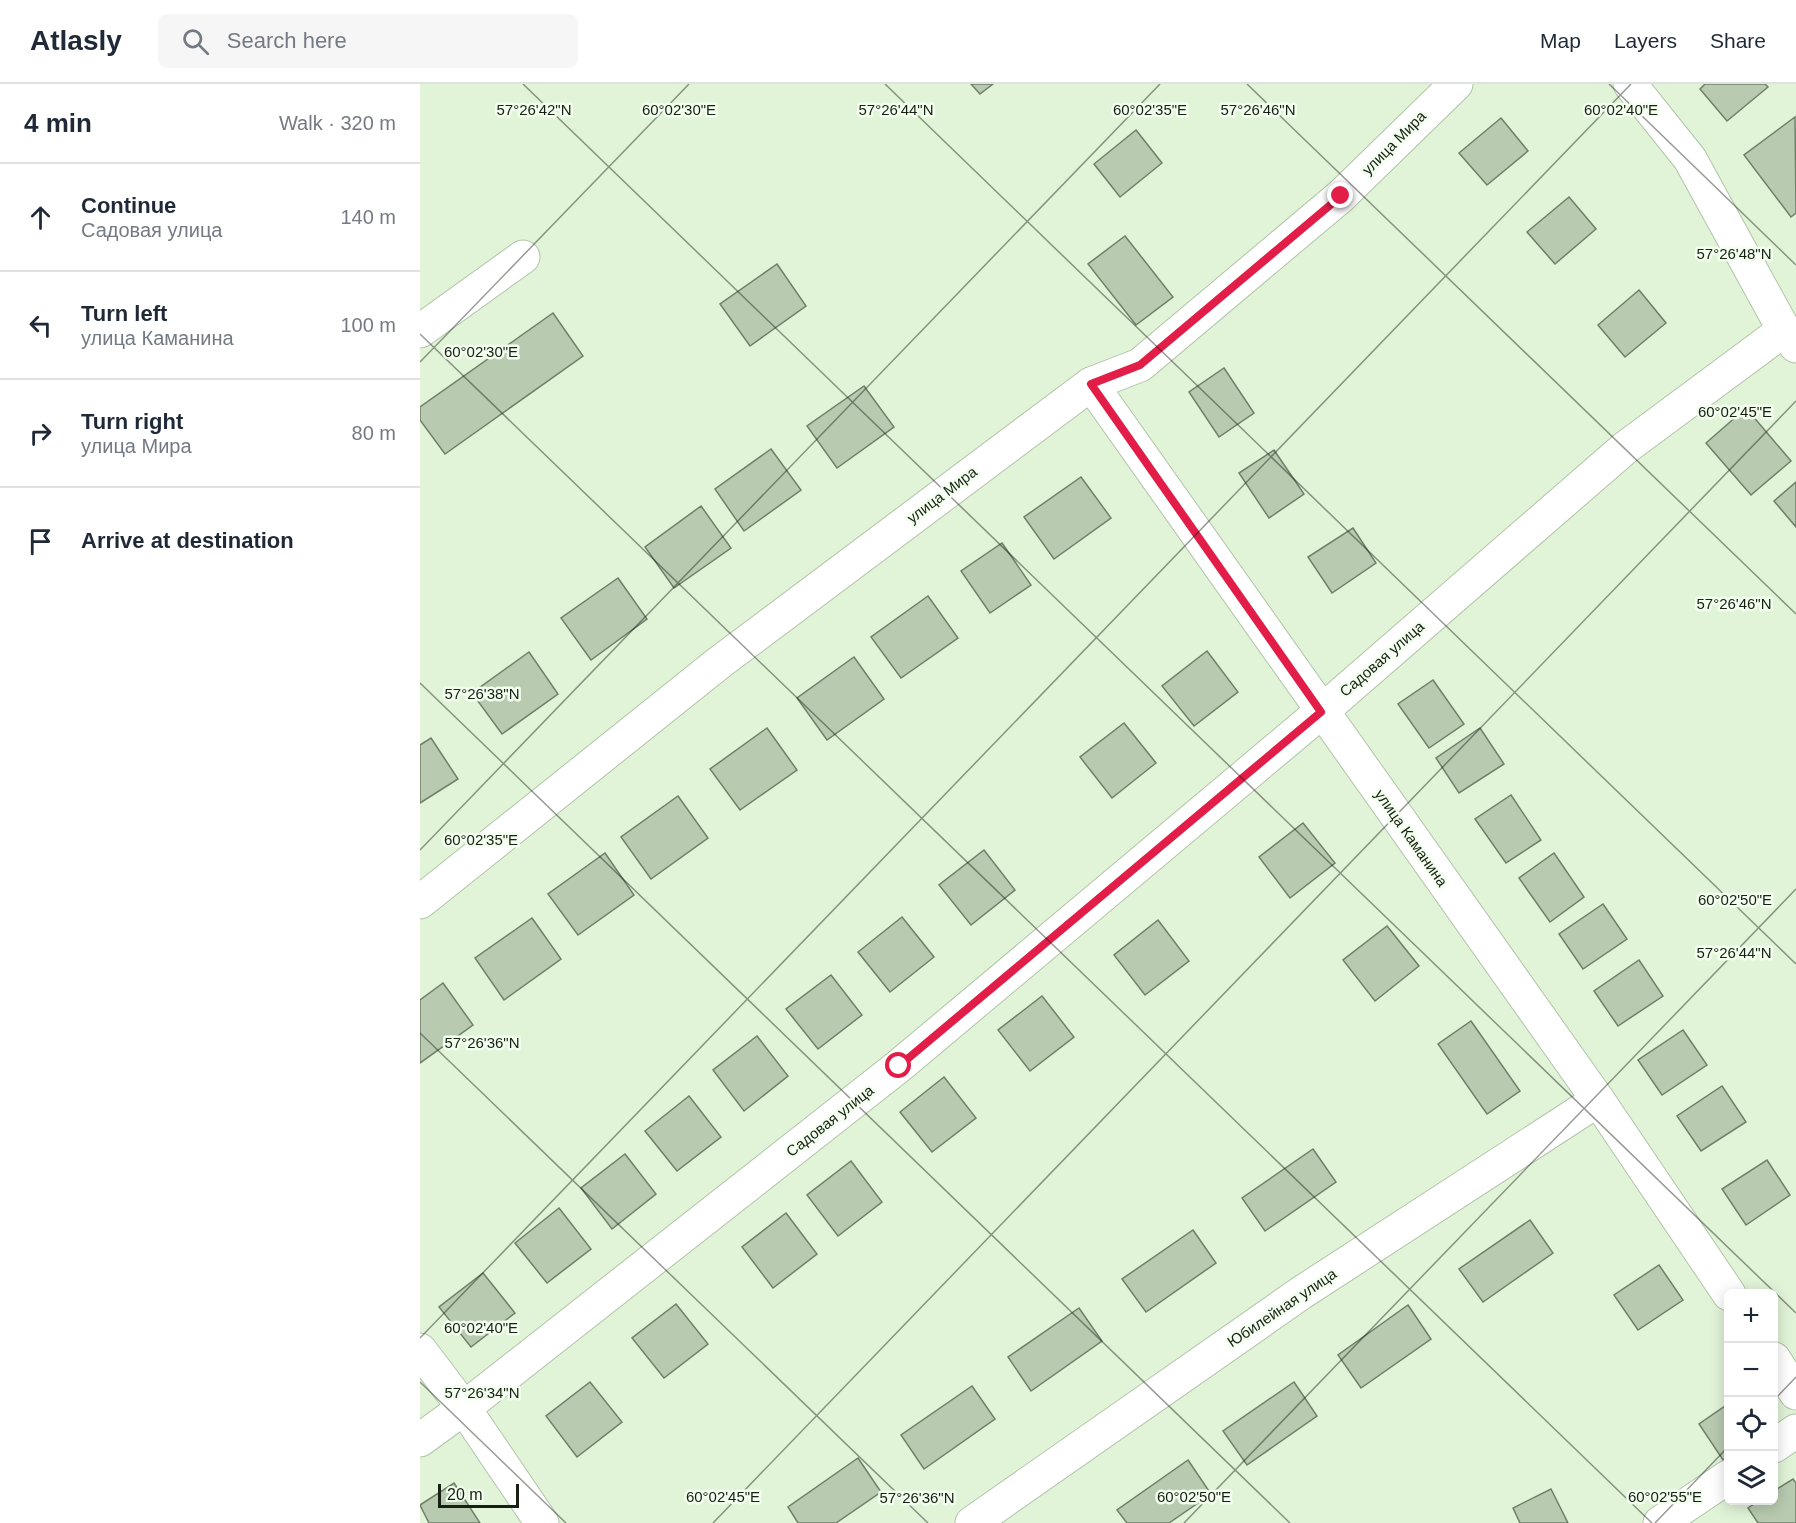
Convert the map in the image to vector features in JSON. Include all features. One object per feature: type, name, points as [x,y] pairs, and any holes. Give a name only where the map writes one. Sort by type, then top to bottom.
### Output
[{"type":"street","name":"улица Мира","points":[[420,902],[720,662],[1091,384],[1140,365],[1341,196],[1456,84]]},
{"type":"street","points":[[1630,84],[1690,159],[1790,338]]},
{"type":"street","points":[[420,332],[523,257]]},
{"type":"street","name":"Садовая улица","points":[[420,1440],[464,1408],[899,1066],[1321,712],[1625,448],[1790,338]]},
{"type":"street","name":"улица Каманина","points":[[1091,384],[1321,712],[1598,1100],[1726,1289]]},
{"type":"street","name":"Юбилейная улица","points":[[972,1523],[1301,1293],[1598,1100]]},
{"type":"street","points":[[420,1350],[464,1408],[542,1523]]},
{"type":"street","points":[[1778,1366],[1796,1393]]},
{"type":"street","points":[[1778,1443],[1796,1431]]},
{"type":"street","points":[[1660,1523],[1724,1480]]},
{"type":"building","points":[[971,84],[993,84],[980,94]]},
{"type":"building","points":[[1705,84],[1765,84],[1768,87],[1727,121],[1700,89]]},
{"type":"building","points":[[1795,117],[1796,213],[1791,217],[1744,155]]},
{"type":"building","points":[[1501,118],[1528,151],[1487,185],[1459,153]]},
{"type":"building","points":[[1136,130],[1162,163],[1120,197],[1094,164]]},
{"type":"building","points":[[1569,197],[1596,229],[1555,264],[1527,232]]},
{"type":"building","points":[[1125,236],[1173,297],[1136,325],[1088,264]]},
{"type":"building","points":[[777,264],[806,306],[750,346],[720,304]]},
{"type":"building","points":[[1639,290],[1666,323],[1625,357],[1598,325]]},
{"type":"building","points":[[553,313],[583,356],[445,454],[420,420],[420,407]]},
{"type":"building","points":[[1224,368],[1254,413],[1219,437],[1189,392]]},
{"type":"building","points":[[864,386],[894,427],[837,468],[807,426]]},
{"type":"building","points":[[1746,408],[1791,461],[1751,495],[1706,443]]},
{"type":"building","points":[[771,449],[801,490],[744,531],[715,489]]},
{"type":"building","points":[[1274,450],[1304,494],[1269,518],[1239,473]]},
{"type":"building","points":[[1081,477],[1111,518],[1054,559],[1024,517]]},
{"type":"building","points":[[1796,482],[1796,527],[1774,501]]},
{"type":"building","points":[[701,506],[731,548],[674,588],[645,547]]},
{"type":"building","points":[[1353,528],[1376,563],[1332,593],[1308,557]]},
{"type":"building","points":[[1002,543],[1031,585],[990,613],[961,571]]},
{"type":"building","points":[[618,578],[647,619],[591,660],[561,618]]},
{"type":"building","points":[[928,596],[958,638],[901,678],[871,637]]},
{"type":"building","points":[[1207,651],[1238,692],[1194,726],[1162,686]]},
{"type":"building","points":[[529,652],[558,694],[502,734],[472,693]]},
{"type":"building","points":[[854,657],[884,699],[827,740],[797,698]]},
{"type":"building","points":[[1433,680],[1464,724],[1429,748],[1398,704]]},
{"type":"building","points":[[1124,723],[1156,763],[1112,798],[1080,757]]},
{"type":"building","points":[[767,728],[797,770],[740,810],[710,769]]},
{"type":"building","points":[[1480,728],[1504,764],[1459,793],[1436,758]]},
{"type":"building","points":[[431,738],[458,779],[420,803],[420,745]]},
{"type":"building","points":[[1511,795],[1541,840],[1506,863],[1475,819]]},
{"type":"building","points":[[678,796],[708,838],[651,879],[621,837]]},
{"type":"building","points":[[1303,823],[1335,863],[1290,898],[1259,857]]},
{"type":"building","points":[[984,850],[1015,890],[971,925],[939,885]]},
{"type":"building","points":[[605,853],[634,895],[578,935],[548,894]]},
{"type":"building","points":[[1554,853],[1584,897],[1550,922],[1519,878]]},
{"type":"building","points":[[1603,904],[1627,939],[1583,969],[1559,934]]},
{"type":"building","points":[[902,917],[934,957],[890,992],[858,952]]},
{"type":"building","points":[[532,918],[561,959],[504,1000],[475,958]]},
{"type":"building","points":[[1158,920],[1189,961],[1145,995],[1114,955]]},
{"type":"building","points":[[1387,926],[1419,966],[1375,1001],[1343,960]]},
{"type":"building","points":[[1639,960],[1663,996],[1618,1026],[1594,991]]},
{"type":"building","points":[[831,975],[862,1015],[818,1049],[786,1009]]},
{"type":"building","points":[[443,983],[473,1025],[420,1063],[420,1000]]},
{"type":"building","points":[[1042,996],[1074,1037],[1030,1071],[998,1030]]},
{"type":"building","points":[[1471,1021],[1520,1091],[1487,1114],[1438,1044]]},
{"type":"building","points":[[1683,1030],[1707,1065],[1662,1095],[1638,1060]]},
{"type":"building","points":[[757,1036],[788,1076],[744,1111],[713,1070]]},
{"type":"building","points":[[944,1077],[976,1118],[932,1152],[900,1112]]},
{"type":"building","points":[[1722,1086],[1746,1122],[1701,1151],[1677,1116]]},
{"type":"building","points":[[689,1096],[721,1137],[677,1171],[645,1131]]},
{"type":"building","points":[[1313,1149],[1336,1182],[1265,1231],[1242,1198]]},
{"type":"building","points":[[625,1154],[656,1194],[612,1229],[581,1188]]},
{"type":"building","points":[[1767,1160],[1790,1195],[1746,1225],[1722,1189]]},
{"type":"building","points":[[851,1161],[882,1202],[838,1236],[807,1195]]},
{"type":"building","points":[[559,1208],[591,1249],[547,1283],[515,1243]]},
{"type":"building","points":[[786,1213],[817,1254],[773,1288],[742,1247]]},
{"type":"building","points":[[1530,1220],[1553,1253],[1483,1302],[1459,1269]]},
{"type":"building","points":[[1193,1230],[1216,1263],[1146,1312],[1122,1279]]},
{"type":"building","points":[[1659,1265],[1683,1300],[1638,1330],[1614,1295]]},
{"type":"building","points":[[483,1273],[515,1313],[471,1347],[439,1307]]},
{"type":"building","points":[[676,1304],[708,1344],[664,1378],[632,1338]]},
{"type":"building","points":[[1408,1305],[1431,1339],[1361,1388],[1338,1355]]},
{"type":"building","points":[[1079,1308],[1102,1341],[1031,1391],[1008,1357]]},
{"type":"building","points":[[590,1382],[622,1422],[577,1457],[546,1416]]},
{"type":"building","points":[[1294,1382],[1317,1416],[1247,1465],[1223,1431]]},
{"type":"building","points":[[972,1386],[995,1419],[924,1469],[901,1435]]},
{"type":"building","points":[[1724,1407],[1723,1460],[1699,1424]]},
{"type":"building","points":[[858,1458],[881,1492],[836,1523],[798,1523],[788,1507]]},
{"type":"building","points":[[1188,1460],[1211,1494],[1169,1523],[1127,1523],[1117,1510]]},
{"type":"building","points":[[1793,1479],[1796,1483],[1796,1523],[1758,1523],[1748,1508],[1752,1505],[1778,1505],[1778,1488]]},
{"type":"building","points":[[454,1483],[480,1523],[429,1523],[420,1505]]},
{"type":"building","points":[[1551,1489],[1568,1523],[1520,1523],[1513,1508]]},
{"type":"route","points":[[899,1066],[1321,712],[1091,384],[1140,365],[1341,196]]}]
